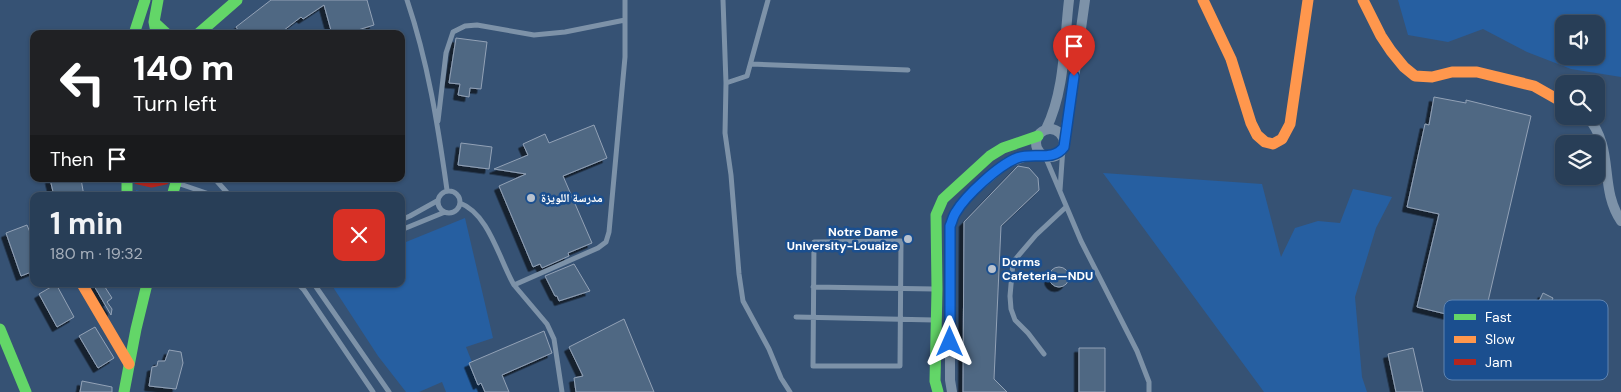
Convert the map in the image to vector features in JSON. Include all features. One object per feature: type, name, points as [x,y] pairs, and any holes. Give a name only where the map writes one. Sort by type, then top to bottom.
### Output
[{"type":"main road","points":[[135,30],[145,0]]},
{"type":"main road","points":[[155,30],[154,22],[158,0]]},
{"type":"main road","points":[[202,30],[237,0]]},
{"type":"main road","points":[[1203,0],[1231,58],[1250,124],[1255,134],[1262,141],[1272,144],[1278,142],[1290,124],[1308,0]]},
{"type":"main road","points":[[1363,0],[1391,52],[1415,76],[1432,77],[1452,72],[1477,72],[1534,86],[1555,97]]},
{"type":"main road","points":[[217,30],[223,11]]},
{"type":"main road","points":[[154,22],[163,30]]},
{"type":"main road","points":[[938,392],[936,380],[938,289],[936,215],[943,199],[990,156],[1003,148],[1042,133]]},
{"type":"main road","points":[[84,287],[129,364]]},
{"type":"main road","points":[[124,392],[146,287]]},
{"type":"main road","points":[[134,293],[136,329]]},
{"type":"main road","points":[[0,329],[26,392]]},
{"type":"street","points":[[1044,155],[1037,147],[1042,133],[1053,114],[1060,78],[1069,0]]},
{"type":"street","points":[[952,392],[950,380],[950,226],[955,213],[970,194],[1006,163],[1026,156],[1052,156],[1059,153],[1064,143],[1085,0]]},
{"type":"street","points":[[1594,125],[1606,155],[1608,188],[1615,211],[1621,221]]},
{"type":"street","points":[[1042,133],[1057,130],[1064,143]]},
{"type":"lane","points":[[407,0],[418,34],[438,122],[447,190]]},
{"type":"lane","points":[[514,285],[598,248],[606,242],[610,223],[625,57],[625,0]]},
{"type":"lane","points":[[723,0],[726,83],[725,133],[743,301],[769,349],[780,378],[790,392]]},
{"type":"lane","points":[[726,83],[747,76],[768,0]]},
{"type":"lane","points":[[438,122],[446,53],[453,32],[465,26],[477,25],[534,35],[565,32],[625,20]]},
{"type":"lane","points":[[751,64],[908,70]]},
{"type":"lane","points":[[1060,193],[1064,143]]},
{"type":"lane","points":[[1044,155],[1081,241],[1137,351],[1149,382],[1150,392]]},
{"type":"lane","points":[[176,182],[204,192]]},
{"type":"lane","points":[[218,182],[227,192]]},
{"type":"lane","points":[[405,218],[437,201],[439,196],[447,190]]},
{"type":"lane","points":[[447,190],[456,193],[460,203],[469,206],[481,218],[514,285],[547,324],[554,339],[562,392]]},
{"type":"lane","points":[[437,201],[438,206],[445,212]]},
{"type":"lane","points":[[405,228],[445,212],[455,211],[460,203]]},
{"type":"lane","points":[[1044,354],[1015,320],[1011,310],[1010,296],[1013,262],[1036,235],[1066,207]]},
{"type":"lane","points":[[902,241],[900,366],[813,366],[813,287],[814,242],[902,241]]},
{"type":"lane","points":[[301,287],[373,392]]},
{"type":"lane","points":[[316,287],[389,392]]},
{"type":"lane","points":[[813,287],[938,289]]},
{"type":"lane","points":[[796,317],[937,320]]},
{"type":"shaded area","points":[[1398,0],[1621,0],[1621,77],[1571,69],[1561,65],[1605,65],[1605,15],[1555,15],[1555,63],[1527,52],[1483,29],[1448,42],[1408,35]]},
{"type":"shaded area","points":[[1103,173],[1262,184],[1281,257],[1295,228],[1318,221],[1340,223],[1353,189],[1392,197],[1376,228],[1355,297],[1362,377],[1367,392],[1264,392]]},
{"type":"shaded area","points":[[465,218],[493,338],[466,347],[484,392],[446,392],[442,382],[419,392],[406,392],[378,356],[333,287],[405,287],[405,242]]},
{"type":"building","points":[[271,0],[367,0],[374,25],[358,30],[331,30],[324,5],[303,19],[301,17],[284,30],[238,30],[236,27]]},
{"type":"building","points":[[456,38],[487,42],[481,89],[470,88],[469,97],[458,95],[460,84],[449,83]]},
{"type":"building","points":[[1434,97],[1466,103],[1466,100],[1531,116],[1488,300],[1444,300],[1444,314],[1417,307],[1439,214],[1407,207],[1425,124],[1429,125]]},
{"type":"building","points":[[594,125],[607,158],[563,176],[592,243],[568,253],[569,256],[542,268],[540,264],[533,267],[499,186],[526,174],[494,169],[528,155],[523,144],[545,134],[549,143]]},
{"type":"building","points":[[461,143],[492,147],[489,169],[458,165]]},
{"type":"building","points":[[1018,166],[1029,168],[1038,178],[1039,190],[1001,226],[994,379],[1007,392],[963,392],[964,222]]},
{"type":"building","points":[[51,182],[82,182],[83,192],[53,192]]},
{"type":"building","points":[[27,225],[30,232],[30,273],[21,276],[6,233]]},
{"type":"building","points":[[574,264],[590,291],[559,301],[545,276]]},
{"type":"building","points":[[1059,267],[1066,270],[1069,277],[1066,284],[1059,287],[1052,284],[1049,277],[1052,270]]},
{"type":"building","points":[[51,287],[58,287],[74,317],[57,327],[39,294]]},
{"type":"building","points":[[95,287],[105,287],[112,298],[107,302],[112,309],[111,315]]},
{"type":"building","points":[[1543,293],[1553,298],[1552,300],[1540,300]]},
{"type":"building","points":[[624,319],[654,392],[576,392],[574,378],[583,376],[569,347]]},
{"type":"building","points":[[95,327],[114,358],[98,368],[79,336]]},
{"type":"building","points":[[544,331],[552,353],[502,375],[509,392],[485,392],[481,383],[478,385],[469,363]]},
{"type":"building","points":[[1079,348],[1105,348],[1105,392],[1079,392]]},
{"type":"building","points":[[1413,348],[1423,392],[1396,392],[1388,354]]},
{"type":"building","points":[[169,350],[181,352],[183,363],[176,389],[149,386],[152,367],[157,366],[158,361],[165,361]]},
{"type":"building","points":[[82,381],[112,387],[112,392],[80,392]]},
{"type":"traffic: fast","points":[[135,30],[145,0]]},
{"type":"traffic: fast","points":[[156,30],[154,22],[158,0]]},
{"type":"traffic: fast","points":[[203,30],[237,0]]},
{"type":"traffic: fast","points":[[154,22],[163,30]]},
{"type":"traffic: fast","points":[[938,392],[935,381],[936,215],[943,199],[990,156],[1003,148],[1038,136]]},
{"type":"traffic: fast","points":[[127,182],[127,192]]},
{"type":"traffic: fast","points":[[173,192],[176,182]]},
{"type":"traffic: fast","points":[[124,392],[146,287]]},
{"type":"traffic: fast","points":[[0,329],[26,392]]},
{"type":"traffic: slow","points":[[1203,0],[1231,59],[1251,123],[1257,135],[1265,142],[1273,144],[1282,139],[1290,124],[1308,0]]},
{"type":"traffic: slow","points":[[1363,0],[1381,36],[1391,51],[1404,67],[1415,76],[1432,77],[1452,72],[1477,72],[1534,86],[1555,98]]},
{"type":"traffic: slow","points":[[84,287],[129,364]]},
{"type":"place","name":"مدرسة اللويزة","points":[[531,198]]},
{"type":"place","name":"Notre Dame University-Louaize","points":[[908,239]]},
{"type":"place","name":"Dorms Cafeteria—NDU","points":[[992,269]]},
{"type":"route","points":[[950,342],[950,226],[955,213],[970,194],[1006,163],[1026,156],[1052,156],[1059,153],[1064,147],[1074,76]]}]
